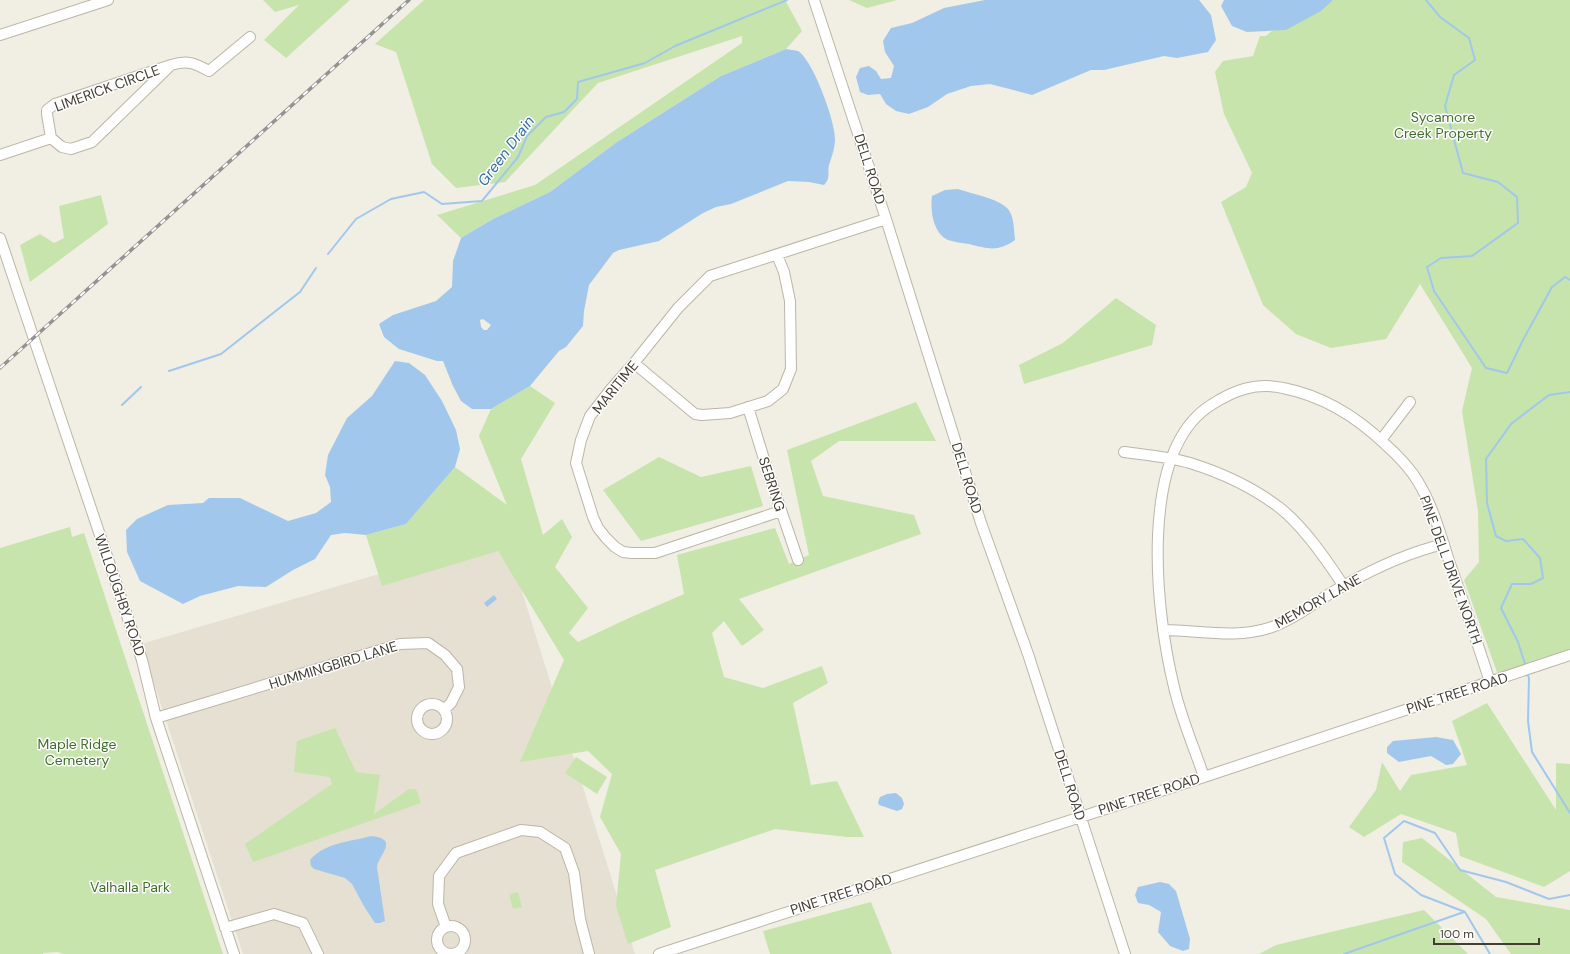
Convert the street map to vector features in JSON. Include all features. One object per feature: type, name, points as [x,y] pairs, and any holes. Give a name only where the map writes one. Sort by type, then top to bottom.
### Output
[{"type":"street","points":[[0,35],[108,0]]},
{"type":"street","name":"DELL ROAD","points":[[814,0],[886,219],[981,523],[1028,654],[1125,954]]},
{"type":"street","name":"LIMERICK CIRCLE","points":[[171,65],[92,142],[71,149],[62,147],[51,138],[47,110],[51,106],[171,65],[177,63],[194,62],[209,71],[250,37]]},
{"type":"street","points":[[0,155],[51,138]]},
{"type":"street","name":"MARITIME","points":[[781,511],[655,553],[623,552],[615,547],[606,538],[598,528],[593,518],[576,463],[581,440],[590,416],[611,389],[678,308],[710,276],[886,219]]},
{"type":"street","name":"WILLOUGHBY ROAD","points":[[0,238],[142,660],[156,718],[234,954]]},
{"type":"street","points":[[634,363],[695,414],[718,415],[730,413],[768,401],[783,389],[791,369],[790,301],[784,272],[777,255]]},
{"type":"street","name":"PINE DELL DRIVE NORTH","points":[[1170,459],[1194,419],[1205,408],[1236,390],[1273,386],[1300,391],[1341,409],[1360,422],[1398,456],[1416,478],[1434,514],[1490,682]]},
{"type":"street","points":[[1381,440],[1410,402]]},
{"type":"street","name":"SEBRING","points":[[748,407],[798,560]]},
{"type":"street","points":[[1124,452],[1189,463],[1245,486],[1281,508],[1297,524],[1343,586]]},
{"type":"street","points":[[1170,459],[1163,488],[1159,534],[1158,570],[1163,630],[1176,696],[1204,777]]},
{"type":"street","name":"MEMORY LANE","points":[[1163,630],[1242,634],[1270,628],[1285,621],[1343,586],[1426,548],[1444,544]]},
{"type":"street","name":"HUMMINGBIRD LANE","points":[[156,718],[400,644],[428,643],[445,655],[457,669],[460,687],[451,703],[444,710]]},
{"type":"street","name":"PINE TREE ROAD","points":[[659,954],[1080,816],[1204,777],[1570,655]]},
{"type":"street","points":[[446,927],[438,904],[439,876],[456,853],[521,830],[540,832],[565,848],[574,873],[580,919],[589,954]]},
{"type":"street","points":[[225,928],[274,914],[303,923],[318,954]]},
{"type":"shaded area","points":[[505,537],[635,954],[243,954],[141,644]]},
{"type":"green space","points":[[263,0],[350,0],[286,58],[264,40],[299,5],[275,12]]},
{"type":"green space","points":[[424,0],[785,0],[802,31],[786,49],[721,76],[617,142],[550,192],[493,219],[461,238],[437,215],[535,185],[742,43],[742,36],[598,83],[505,182],[456,188],[432,164],[396,52],[375,44]]},
{"type":"green space","points":[[849,0],[897,0],[867,8]]},
{"type":"green space","name":"Sycamore Creek Property","points":[[1308,0],[1570,0],[1570,651],[1498,675],[1464,580],[1479,562],[1478,511],[1462,411],[1472,368],[1420,284],[1386,339],[1331,348],[1296,334],[1263,305],[1221,202],[1246,187],[1252,173],[1224,114],[1215,72],[1223,61],[1253,56],[1260,36],[1266,36]]},
{"type":"green space","points":[[101,195],[108,224],[30,282],[20,245],[40,234],[54,243],[64,238],[59,206]]},
{"type":"green space","points":[[1116,298],[1156,325],[1152,345],[1024,384],[1019,365],[1063,343]]},
{"type":"green space","points":[[530,386],[555,403],[521,459],[543,535],[562,519],[572,537],[555,567],[588,608],[569,633],[578,642],[684,594],[677,555],[775,528],[789,564],[809,555],[787,450],[916,402],[936,441],[839,441],[811,461],[823,496],[914,515],[921,534],[739,599],[764,630],[742,646],[724,621],[712,633],[724,677],[763,688],[822,666],[828,683],[793,703],[811,785],[837,781],[864,837],[847,837],[775,829],[655,870],[671,927],[628,944],[616,906],[621,854],[600,817],[612,774],[588,751],[520,762],[564,660],[498,551],[382,586],[366,535],[406,524],[455,467],[507,505],[479,436],[491,409]]},
{"type":"green space","points":[[659,457],[701,477],[751,466],[763,506],[641,541],[603,490]]},
{"type":"green space","points":[[70,527],[72,537],[84,533],[223,954],[63,954],[58,952],[43,954],[0,954],[0,548]]},
{"type":"green space","points":[[1487,703],[1556,810],[1556,763],[1570,764],[1570,871],[1544,887],[1460,856],[1456,833],[1401,814],[1364,837],[1349,827],[1376,790],[1382,762],[1400,791],[1411,775],[1467,765],[1452,721]]},
{"type":"green space","points":[[335,728],[356,772],[380,775],[374,814],[409,789],[416,789],[421,803],[253,862],[245,844],[332,784],[330,777],[294,772],[297,741]]},
{"type":"green space","points":[[576,757],[607,777],[597,794],[565,773]]},
{"type":"green space","points":[[1422,838],[1496,897],[1570,910],[1570,954],[1511,954],[1486,919],[1402,862],[1403,842]]},
{"type":"green space","points":[[518,892],[522,907],[513,909],[509,894]]},
{"type":"green space","points":[[871,902],[892,954],[770,954],[763,931]]},
{"type":"green space","points":[[1424,910],[1468,954],[1259,954],[1276,945]]},
{"type":"water","points":[[985,0],[1199,0],[1211,15],[1216,40],[1208,52],[1177,58],[1164,56],[1104,70],[1091,70],[1032,95],[990,84],[971,86],[947,94],[928,107],[909,114],[896,111],[886,104],[880,94],[868,95],[860,92],[856,77],[860,68],[869,66],[876,71],[881,79],[891,78],[894,66],[885,52],[883,41],[891,28],[912,23],[944,8]]},
{"type":"water","points":[[1224,0],[1333,0],[1321,11],[1286,30],[1247,32],[1232,26],[1221,6]]},
{"type":"water","points":[[786,49],[798,51],[804,57],[810,66],[822,92],[834,130],[834,149],[829,165],[828,178],[824,185],[809,182],[788,181],[731,204],[716,207],[703,213],[659,241],[619,250],[613,253],[589,285],[583,326],[566,347],[559,351],[530,386],[491,409],[472,409],[461,401],[443,361],[437,361],[399,349],[384,337],[379,324],[393,315],[436,301],[452,287],[453,261],[461,238],[493,219],[550,192],[617,142],[721,76]],"holes":[[[483,319],[491,325],[487,330],[484,330],[481,327],[480,320]]]},
{"type":"water","points":[[958,189],[991,199],[1004,205],[1010,212],[1013,219],[1015,240],[998,248],[988,248],[948,240],[943,237],[936,227],[932,214],[932,196],[945,190]]},
{"type":"water","points":[[395,361],[409,363],[425,375],[442,401],[456,430],[460,449],[455,467],[406,524],[366,535],[345,533],[331,535],[315,559],[293,570],[266,587],[238,586],[200,596],[183,604],[140,581],[127,552],[126,530],[137,519],[168,505],[203,503],[209,498],[240,498],[288,521],[316,513],[331,502],[330,487],[325,475],[328,455],[347,418],[372,396]]},
{"type":"water","points":[[494,595],[497,599],[487,607],[484,603]]},
{"type":"water","points":[[1436,737],[1453,740],[1461,754],[1453,764],[1446,765],[1431,756],[1399,762],[1387,753],[1387,747],[1393,741]]},
{"type":"water","points":[[896,793],[902,798],[904,804],[902,809],[897,811],[879,805],[878,802],[880,797],[887,794]]},
{"type":"water","points":[[371,836],[384,840],[386,844],[386,848],[377,867],[385,921],[380,923],[375,923],[352,884],[345,878],[314,869],[311,866],[310,860],[316,854],[331,846]]},
{"type":"water","points":[[1160,882],[1169,884],[1176,891],[1190,939],[1189,949],[1183,951],[1170,946],[1158,932],[1161,912],[1149,905],[1138,903],[1135,895],[1138,887]]},
{"type":"waterway","name":"Green Drain","points":[[328,254],[356,219],[391,199],[424,192],[442,204],[482,201],[518,157],[527,136],[546,117],[564,112],[577,99],[578,82],[645,63],[675,46],[787,0]]},
{"type":"waterway","points":[[1426,0],[1440,17],[1469,38],[1475,60],[1454,75],[1445,106],[1463,173],[1498,182],[1517,197],[1518,223],[1472,256],[1441,258],[1427,267],[1434,291],[1486,368],[1507,373],[1552,287],[1565,277],[1570,280]]},
{"type":"waterway","name":"Green Drain","points":[[169,371],[221,354],[300,292],[316,268]]},
{"type":"waterway","name":"Green Drain","points":[[122,405],[141,387]]},
{"type":"waterway","points":[[1526,667],[1518,642],[1501,608],[1512,584],[1531,584],[1543,578],[1540,558],[1523,539],[1506,541],[1496,536],[1487,503],[1486,459],[1511,424],[1549,395],[1570,392]]},
{"type":"waterway","points":[[1527,673],[1529,678],[1528,721],[1532,752],[1570,813]]},
{"type":"waterway","points":[[1490,954],[1465,912],[1421,895],[1395,874],[1384,838],[1404,821],[1435,833],[1460,870],[1506,882],[1549,899],[1570,895]]},
{"type":"waterway","points":[[1344,954],[1464,912]]},
{"type":"railway","points":[[0,368],[409,0]]},
{"type":"park label","name":"Maple Ridge Cemetery","points":[[77,752]]},
{"type":"park label","name":"Valhalla Park","points":[[130,887]]}]
